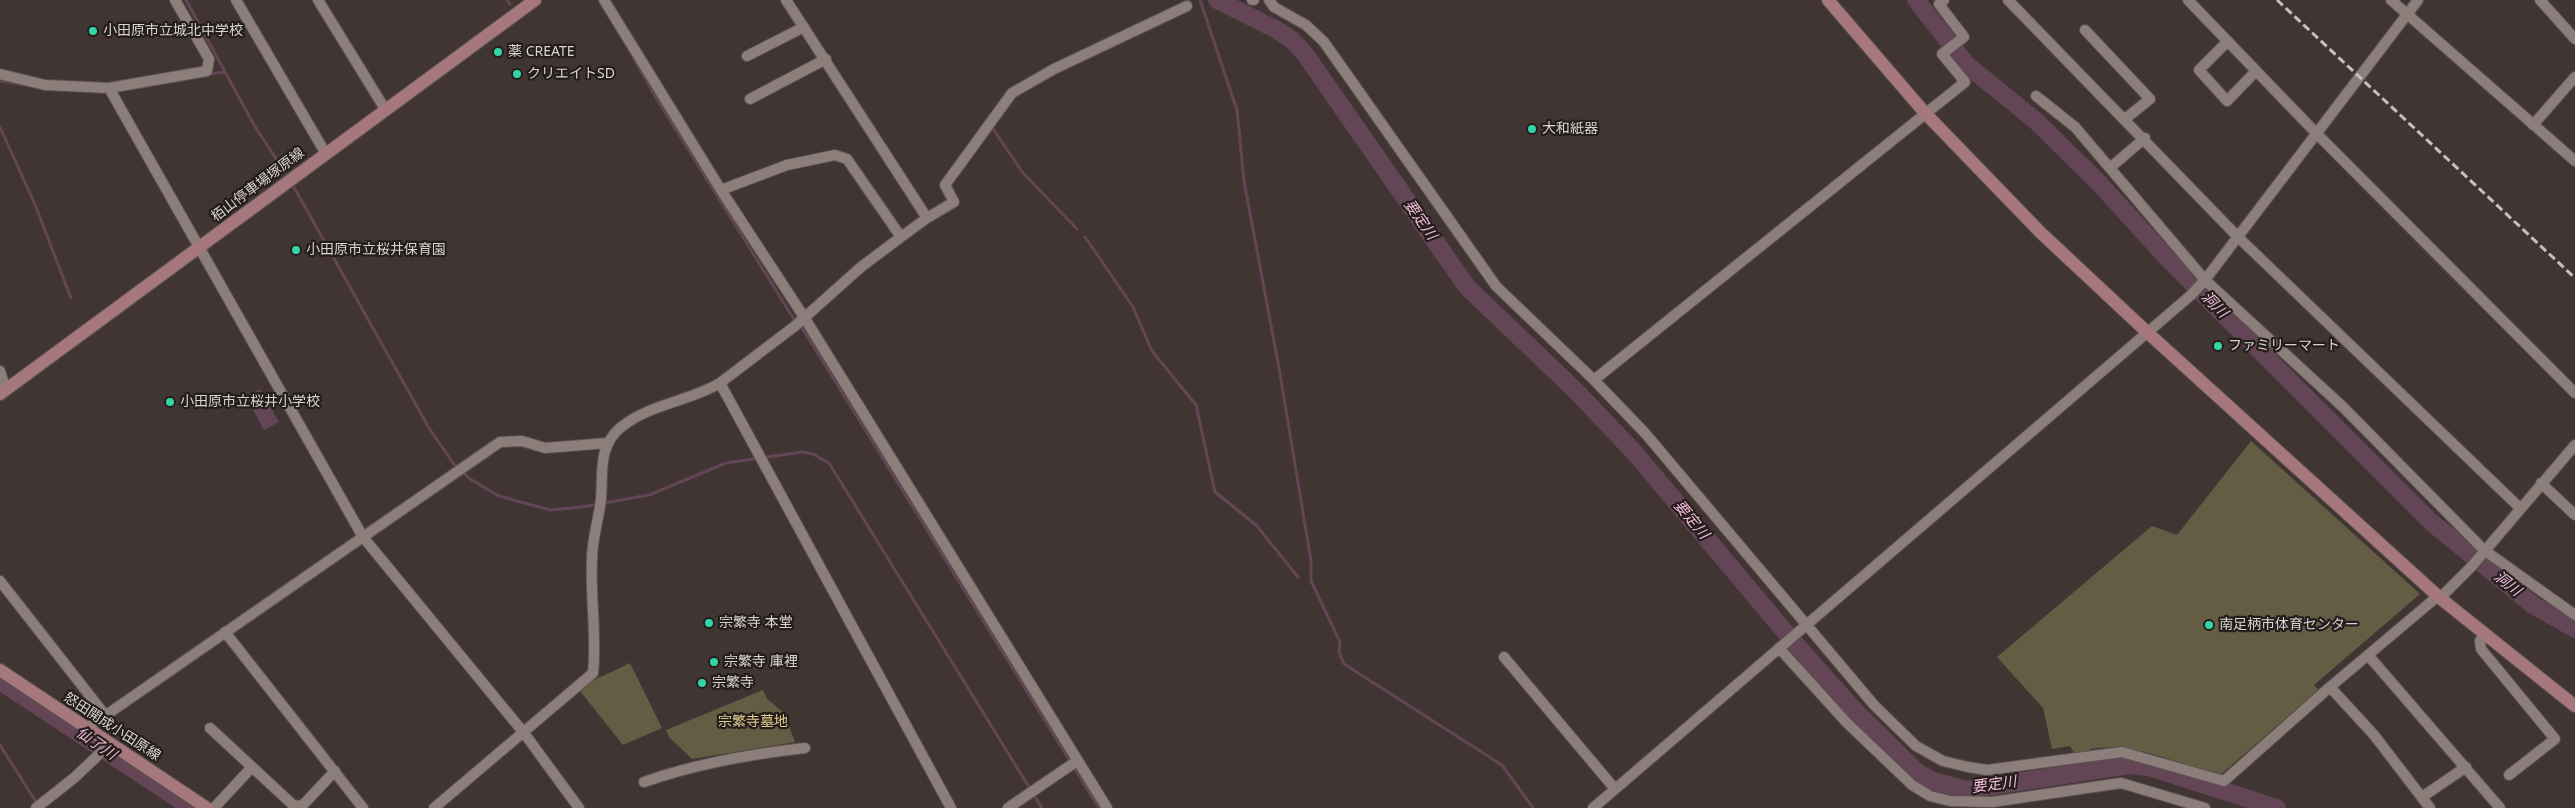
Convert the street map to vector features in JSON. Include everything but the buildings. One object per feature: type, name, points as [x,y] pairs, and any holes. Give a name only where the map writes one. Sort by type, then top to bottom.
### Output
[{"type":"street","points":[[0,74],[45,84],[109,88],[207,71],[209,59],[175,0]]},
{"type":"street","points":[[236,0],[326,154]]},
{"type":"street","points":[[318,0],[385,109]]},
{"type":"street","name":"栢山停車場塚原線","points":[[3,392],[535,0]]},
{"type":"street","points":[[604,0],[800,321],[1107,808]]},
{"type":"street","points":[[786,0],[826,59],[927,218]]},
{"type":"street","points":[[1269,0],[1274,7],[1306,25],[1324,42],[1496,286],[1594,380],[1645,433],[1802,628],[1874,705],[1916,746],[1943,761],[1987,770],[2122,752],[2224,781],[2330,687],[2439,597],[2472,566],[2541,483],[2575,446]]},
{"type":"street","points":[[1828,0],[1925,113],[2040,232],[2148,333],[2439,597],[2575,706]]},
{"type":"street","points":[[1594,380],[1965,82],[1942,54],[1964,36],[1940,4],[1944,0]]},
{"type":"street","points":[[2008,0],[2144,138],[2237,236],[2520,508]]},
{"type":"street","points":[[2188,0],[2316,133],[2575,393]]},
{"type":"street","points":[[2391,0],[2575,161]]},
{"type":"street","points":[[1593,808],[2191,295],[2204,281],[2418,0]]},
{"type":"street","points":[[2540,0],[2575,39]]},
{"type":"street","points":[[434,808],[593,673],[592,557],[601,498],[603,454],[608,443],[618,430],[633,419],[684,397],[707,391],[720,383],[800,321],[861,267],[927,218],[954,202],[945,185],[1012,93],[1054,69],[1187,6]]},
{"type":"street","points":[[747,56],[804,26]]},
{"type":"street","points":[[2084,30],[2150,99],[2125,119]]},
{"type":"street","points":[[2228,41],[2199,70],[2226,101],[2256,72]]},
{"type":"street","points":[[750,99],[826,59]]},
{"type":"street","points":[[2533,125],[2575,77]]},
{"type":"street","points":[[109,88],[363,537],[524,733],[579,808]]},
{"type":"street","points":[[2036,96],[2075,127],[2112,167],[2204,281],[2343,407],[2483,552],[2575,615]]},
{"type":"street","points":[[2112,167],[2144,138]]},
{"type":"street","points":[[721,190],[787,165],[835,155],[846,159],[901,237]]},
{"type":"street","points":[[0,371],[3,392]]},
{"type":"street","points":[[720,383],[951,808]]},
{"type":"street","points":[[86,729],[500,442],[522,441],[545,448],[608,443]]},
{"type":"street","points":[[2541,483],[2575,515]]},
{"type":"street","points":[[0,582],[105,715]]},
{"type":"street","points":[[225,632],[363,808]]},
{"type":"street","points":[[2484,634],[2480,641],[2481,649],[2555,738],[2509,776]]},
{"type":"street","points":[[1780,647],[1847,723],[1912,785],[1930,796],[1950,801],[1992,802],[2129,783],[2205,808]]},
{"type":"street","points":[[2368,655],[2500,808]]},
{"type":"street","points":[[1504,657],[1615,789]]},
{"type":"street","name":"怒田開成小田原線","points":[[0,670],[109,745],[207,808]]},
{"type":"street","points":[[2330,687],[2374,735],[2430,808]]},
{"type":"street","points":[[210,728],[293,805],[302,806],[335,771]]},
{"type":"street","points":[[41,806],[99,756],[109,745]]},
{"type":"street","points":[[644,782],[681,770],[805,748]]},
{"type":"street","points":[[1008,808],[1077,761]]},
{"type":"street","points":[[214,808],[252,767]]},
{"type":"street","points":[[2422,797],[2466,767]]},
{"type":"street","points":[[350,791],[359,784]]},
{"type":"green space","name":"南足柄市体育センター","points":[[2251,441],[2420,594],[2314,685],[2318,690],[2219,776],[2156,755],[2123,748],[2090,749],[2089,751],[2074,753],[2070,746],[2052,749],[2043,708],[1997,657],[2152,526],[2177,535]]},
{"type":"green space","points":[[630,663],[662,728],[623,745],[580,691],[592,681]]},
{"type":"green space","name":"宗繁寺墓地","points":[[763,690],[767,699],[784,713],[795,742],[692,759],[669,737],[666,730]]},
{"type":"shaded area","points":[[260,389],[279,422],[264,430],[246,397]]},
{"type":"waterway","points":[[186,0],[254,125],[288,177]]},
{"type":"waterway","points":[[507,0],[510,4]]},
{"type":"waterway","points":[[1200,0],[1237,110],[1244,181],[1279,368],[1311,561],[1311,581],[1340,642],[1339,652],[1344,664],[1502,765],[1533,808]]},
{"type":"waterway","name":"要定川","points":[[1217,0],[1277,30],[1292,40],[1305,54],[1467,287],[1576,391],[1634,452],[1797,646],[1856,712],[1917,772],[1933,781],[1967,790],[2129,765],[2149,767],[2277,808]]},
{"type":"waterway","name":"洞川","points":[[1916,0],[1967,65],[2036,121],[2099,183],[2168,259],[2431,522],[2533,605],[2575,629]]},
{"type":"waterway","points":[[632,55],[658,101],[792,316],[804,331],[1099,808]]},
{"type":"waterway","points":[[208,74],[225,72]]},
{"type":"waterway","points":[[0,81],[31,86]]},
{"type":"waterway","points":[[991,126],[1023,173],[1077,229]]},
{"type":"waterway","points":[[0,127],[36,207],[71,298]]},
{"type":"waterway","points":[[291,182],[429,428],[453,463],[470,479],[499,496],[550,510],[582,507],[649,495],[726,463],[802,452],[813,454],[829,463],[1042,808]]},
{"type":"waterway","points":[[1085,237],[1133,307],[1152,351],[1196,405],[1215,492],[1256,525],[1298,577]]},
{"type":"waterway","name":"仙了川","points":[[0,681],[192,808]]},
{"type":"waterway","points":[[0,745],[38,805]]},
{"type":"railway","points":[[2277,0],[2575,278]]},
{"type":"place","name":"小田原市立城北中学校","points":[[93,31]]},
{"type":"place","name":"薬 CREATE","points":[[498,52]]},
{"type":"place","name":"クリエイトSD","points":[[517,74]]},
{"type":"place","name":"大和紙器","points":[[1532,129]]},
{"type":"place","name":"小田原市立桜井保育園","points":[[296,250]]},
{"type":"place","name":"ファミリーマート","points":[[2218,346]]},
{"type":"place","name":"小田原市立桜井小学校","points":[[170,402]]},
{"type":"place","name":"宗繁寺 本堂","points":[[709,623]]},
{"type":"place","name":"南足柄市体育センター","points":[[2209,625]]},
{"type":"place","name":"宗繁寺 庫裡","points":[[714,662]]},
{"type":"place","name":"宗繁寺","points":[[702,683]]}]
